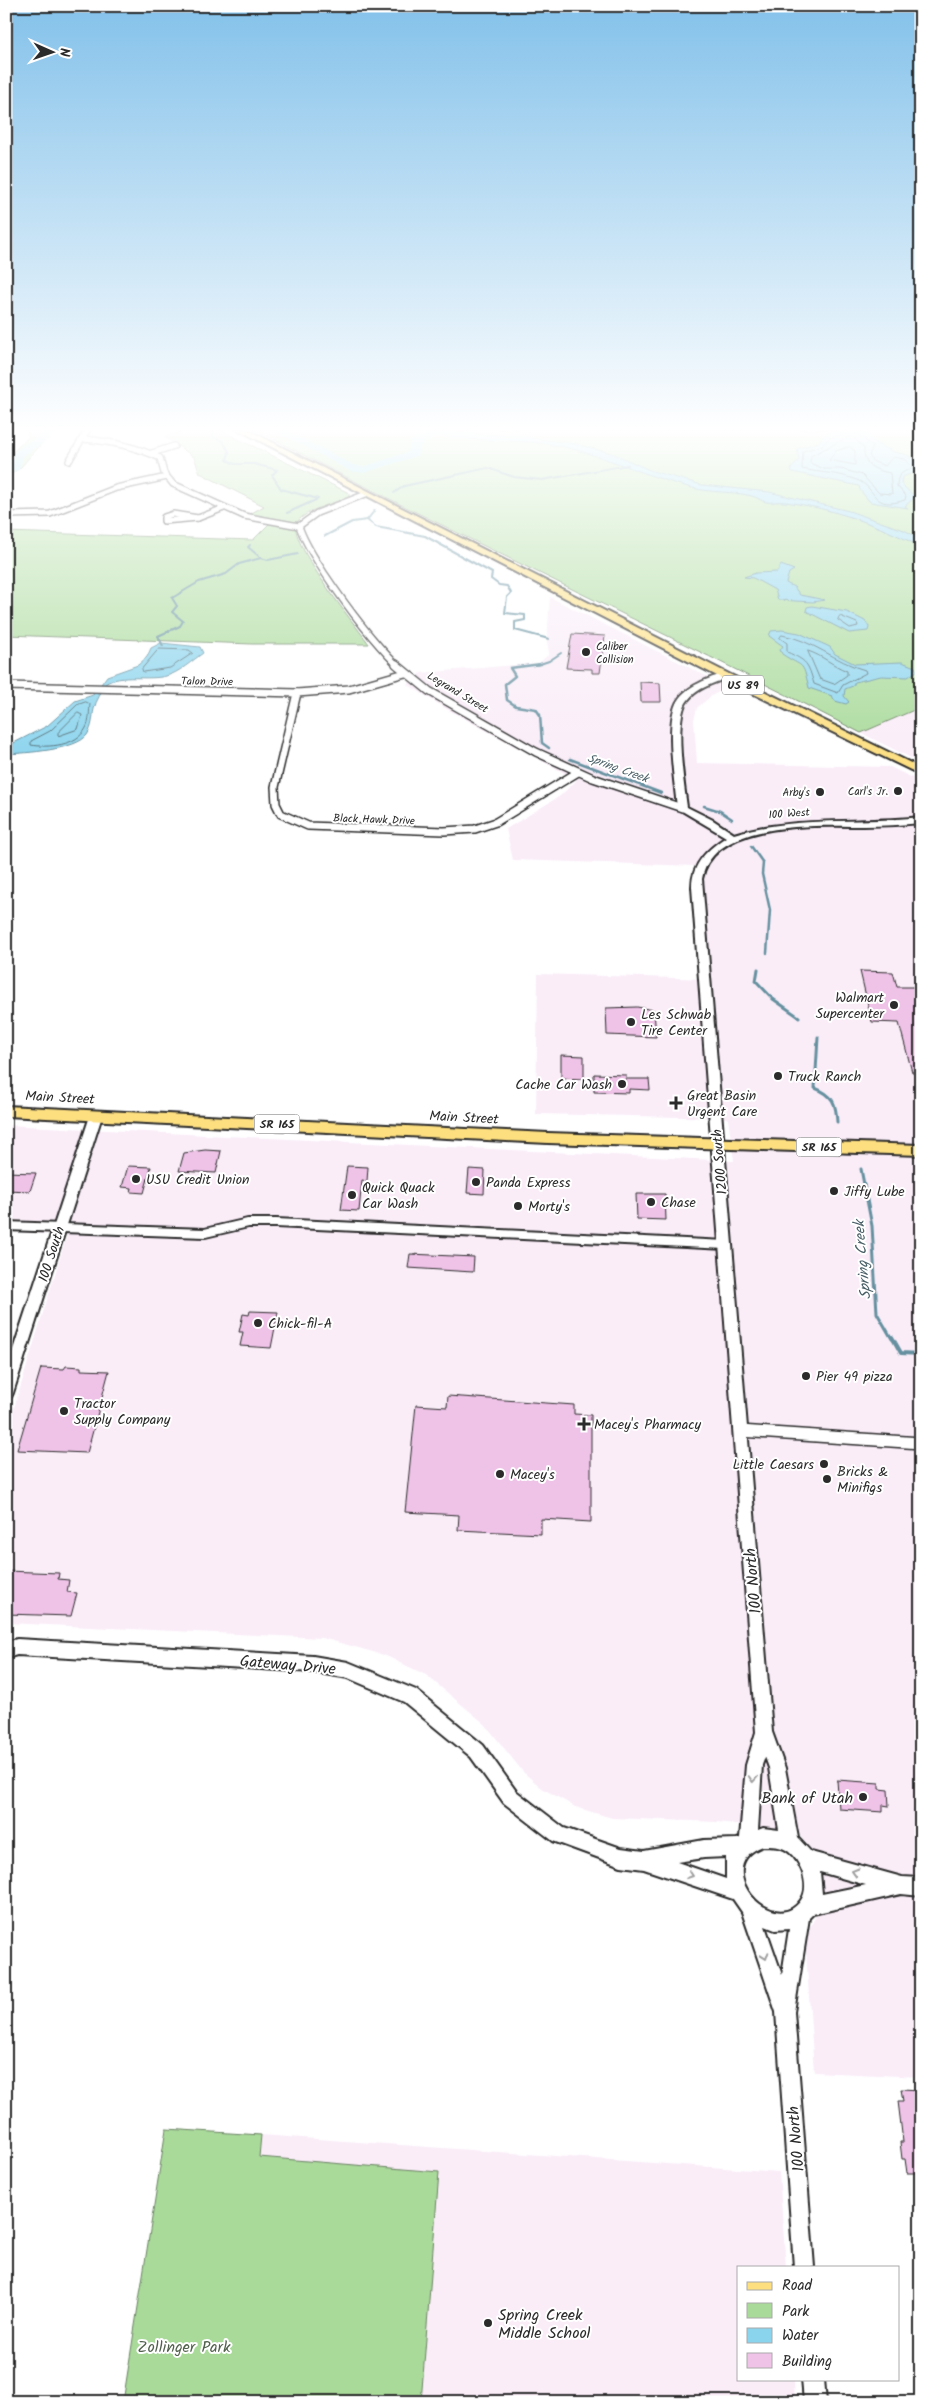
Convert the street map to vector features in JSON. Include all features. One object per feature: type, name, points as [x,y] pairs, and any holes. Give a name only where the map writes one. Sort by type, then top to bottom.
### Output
[{"type":"highway","name":"US 89","points":[[459,541],[725,676],[921,772]]},
{"type":"highway","points":[[895,760],[921,766]]},
{"type":"main road","points":[[682,808],[677,712],[683,700],[694,691],[725,676]]},
{"type":"main road","name":"Legrand Street","points":[[682,808],[710,822],[732,837]]},
{"type":"main road","name":"100 West","points":[[697,894],[697,875],[705,859],[732,837],[755,829],[777,825],[870,825],[921,820]]},
{"type":"main road","name":"1200 South","points":[[697,894],[740,1431]]},
{"type":"main road","name":"Main Street","points":[[6,1111],[548,1138],[921,1150]]},
{"type":"main road","name":"100 South","points":[[6,1393],[96,1116]]},
{"type":"main road","name":"100 North","points":[[740,1431],[764,1732],[777,1768],[790,1843]]},
{"type":"main road","name":"Gateway Drive","points":[[10,1647],[313,1664],[348,1670],[410,1696],[477,1751],[510,1797],[559,1835],[621,1857],[644,1860],[738,1892]]},
{"type":"main road","name":"100 North","points":[[744,1845],[754,1764],[764,1732]]},
{"type":"main road","points":[[804,1911],[813,1892],[812,1876],[807,1860],[790,1843],[778,1838],[764,1838],[744,1845],[734,1862],[734,1877],[738,1892],[750,1909],[768,1920],[786,1921],[804,1911],[902,1886]]},
{"type":"main road","name":"Gateway Drive","points":[[644,1860],[704,1849],[744,1845]]},
{"type":"main road","points":[[807,1860],[902,1886],[921,1887]]},
{"type":"main road","name":"100 North","points":[[750,1909],[785,2012],[804,2266]]},
{"type":"main road","name":"100 North","points":[[785,2012],[804,1911]]},
{"type":"main road","points":[[813,2380],[815,2402]]},
{"type":"street","name":"Legrand Street","points":[[304,541],[347,607],[378,646],[404,673],[429,691],[536,752],[578,772],[682,808]]},
{"type":"street","name":"Talon Drive","points":[[6,686],[297,693],[349,689],[404,673]]},
{"type":"street","name":"Black Hawk Drive","points":[[297,693],[275,787],[274,803],[280,813],[293,821],[308,826],[444,832],[475,829],[496,822],[578,772]]},
{"type":"street","points":[[6,1226],[206,1234],[248,1223],[276,1223],[726,1245]]},
{"type":"street","points":[[740,1431],[790,1436],[921,1443]]},
{"type":"shaded area","points":[[550,597],[728,687],[711,696],[697,708],[694,720],[697,763],[890,767],[921,782],[921,1344],[912,1344],[921,1354],[921,2077],[814,2072],[805,1937],[819,1910],[812,1851],[796,1831],[717,1822],[612,1818],[575,1807],[542,1788],[523,1772],[485,1724],[426,1675],[384,1655],[322,1638],[6,1623],[6,1434],[67,1235],[6,1232],[6,1125],[734,1161],[728,1118],[536,1114],[538,974],[711,979],[697,866],[513,860],[506,829],[560,796],[577,780],[443,707],[407,684],[421,673],[539,663],[549,654],[547,641]]},
{"type":"shaded area","points":[[921,707],[921,763],[861,733],[912,711]]},
{"type":"shaded area","name":"Spring Creek Middle School","points":[[261,2135],[779,2172],[786,2266],[737,2266],[737,2380],[794,2380],[795,2402],[229,2402]]},
{"type":"green space","points":[[6,541],[300,541],[311,564],[369,644],[252,644],[6,635]]},
{"type":"green space","points":[[475,541],[921,541],[921,707],[861,733]]},
{"type":"green space","name":"Zollinger Park","points":[[166,2129],[261,2135],[259,2157],[439,2172],[421,2402],[123,2402]]},
{"type":"water","points":[[909,541],[921,541],[921,547]]},
{"type":"water","points":[[781,565],[794,570],[789,573],[786,583],[794,587],[800,595],[825,600],[813,602],[778,600],[775,590],[753,578],[744,577],[756,573],[777,572]]},
{"type":"water","points":[[812,606],[847,612],[865,621],[869,627],[868,631],[849,633],[806,611],[807,607]]},
{"type":"water","points":[[782,630],[799,633],[830,647],[835,654],[855,664],[902,662],[915,667],[917,671],[908,677],[881,676],[855,682],[853,686],[845,689],[844,696],[849,702],[846,704],[835,701],[832,696],[809,688],[803,668],[782,654],[780,650],[783,646],[769,636],[771,631]]},
{"type":"water","points":[[161,643],[200,647],[203,653],[181,669],[166,676],[119,679],[105,684],[95,706],[87,735],[81,740],[50,750],[6,754],[6,747],[47,726],[75,701],[93,695],[107,676],[138,665],[147,657],[151,648]]},
{"type":"building","name":"Caliber Collision","points":[[572,634],[605,636],[600,673],[592,673],[592,669],[566,668]]},
{"type":"building","points":[[640,682],[660,683],[661,702],[641,702]]},
{"type":"building","name":"Walmart Supercenter","points":[[860,971],[893,972],[897,987],[921,987],[921,1072],[912,1072],[899,1023],[872,1022]]},
{"type":"building","name":"Les Schwab Tire Center","points":[[637,1007],[654,1010],[656,1037],[607,1035],[606,1008]]},
{"type":"building","points":[[561,1055],[584,1056],[584,1079],[561,1078]]},
{"type":"building","name":"Cache Car Wash","points":[[594,1074],[626,1075],[626,1079],[649,1079],[650,1090],[629,1089],[629,1093],[594,1092]]},
{"type":"building","points":[[205,1150],[221,1151],[216,1173],[179,1171],[184,1153]]},
{"type":"building","name":"USU Credit Union","points":[[128,1166],[151,1167],[144,1193],[131,1192],[132,1188],[122,1187]]},
{"type":"building","name":"Quick Quack Car Wash","points":[[347,1166],[368,1167],[367,1181],[362,1180],[359,1211],[341,1210]]},
{"type":"building","name":"Panda Express","points":[[469,1169],[485,1170],[484,1194],[467,1193]]},
{"type":"building","points":[[6,1172],[36,1173],[30,1191],[6,1190]]},
{"type":"building","name":"Chase","points":[[636,1194],[665,1194],[666,1220],[637,1219]]},
{"type":"building","points":[[410,1254],[474,1257],[473,1272],[408,1268]]},
{"type":"building","name":"Chick-fil-A","points":[[250,1311],[278,1312],[271,1348],[240,1346],[243,1332],[239,1332],[243,1314],[249,1315]]},
{"type":"building","name":"Tractor Supply Company","points":[[66,1366],[81,1367],[81,1370],[109,1371],[87,1453],[17,1450],[41,1368],[64,1369]]},
{"type":"building","name":"Macey's","points":[[448,1396],[574,1405],[574,1414],[591,1415],[591,1522],[541,1519],[541,1534],[458,1530],[459,1515],[405,1512],[416,1405],[447,1407]]},
{"type":"building","points":[[6,1571],[59,1573],[58,1579],[69,1580],[67,1592],[77,1593],[71,1616],[6,1614]]},
{"type":"building","name":"Bank of Utah","points":[[837,1780],[879,1783],[879,1789],[888,1790],[889,1806],[883,1805],[883,1812],[839,1809]]},
{"type":"building","points":[[901,2089],[921,2090],[921,2173],[907,2173],[905,2159],[902,2159],[900,2142],[903,2142],[898,2101],[903,2101]]},
{"type":"waterway","name":"Spring Creek","points":[[435,541],[492,573],[491,579],[499,585],[507,586],[511,593],[507,597],[505,613],[525,615],[525,620],[515,622],[515,630],[549,639]]},
{"type":"waterway","points":[[250,545],[248,547],[261,558]]},
{"type":"waterway","points":[[261,558],[268,560],[298,554]]},
{"type":"waterway","points":[[163,646],[158,636],[180,626],[183,621],[172,612],[177,606],[172,598],[199,582],[226,574],[239,564],[261,558]]},
{"type":"waterway","name":"Spring Creek","points":[[539,664],[549,661],[561,653]]},
{"type":"waterway","name":"Spring Creek","points":[[539,664],[510,668],[515,676],[505,684],[507,700],[516,706],[536,709],[540,715],[542,743],[549,748]]},
{"type":"waterway","name":"Spring Creek","points":[[570,759],[661,793]]},
{"type":"waterway","name":"Spring Creek","points":[[704,806],[720,811],[732,819]]},
{"type":"waterway","name":"Spring Creek","points":[[751,846],[763,863],[762,874],[770,910],[767,953]]},
{"type":"waterway","name":"Spring Creek","points":[[758,969],[756,981],[773,999],[799,1017]]},
{"type":"waterway","name":"Spring Creek","points":[[818,1037],[815,1088],[832,1100],[836,1110],[837,1122]]},
{"type":"waterway","name":"Spring Creek","points":[[861,1169],[872,1226],[877,1313],[892,1339]]},
{"type":"waterway","name":"Spring Creek","points":[[892,1337],[901,1353],[921,1354]]},
{"type":"place","name":"Caliber Collision","points":[[586,652]]},
{"type":"place","name":"Carl's Jr.","points":[[898,791]]},
{"type":"place","name":"Arby's","points":[[820,792]]},
{"type":"place","name":"Walmart Supercenter","points":[[894,1005]]},
{"type":"place","name":"Les Schwab Tire Center","points":[[631,1022]]},
{"type":"place","name":"Truck Ranch","points":[[778,1076]]},
{"type":"place","name":"Cache Car Wash","points":[[622,1084]]},
{"type":"place","name":"Great Basin Urgent Care","points":[[676,1103]]},
{"type":"place","name":"USU Credit Union","points":[[136,1179]]},
{"type":"place","name":"Panda Express","points":[[476,1182]]},
{"type":"place","name":"Jiffy Lube","points":[[834,1191]]},
{"type":"place","name":"Quick Quack Car Wash","points":[[352,1195]]},
{"type":"place","name":"Chase","points":[[651,1202]]},
{"type":"place","name":"Morty's","points":[[518,1206]]},
{"type":"place","name":"Chick-fil-A","points":[[258,1323]]},
{"type":"place","name":"Pier 49 pizza","points":[[806,1376]]},
{"type":"place","name":"Tractor Supply Company","points":[[64,1411]]},
{"type":"place","name":"Macey's Pharmacy","points":[[584,1424]]},
{"type":"place","name":"Little Caesars","points":[[824,1464]]},
{"type":"place","name":"Macey's","points":[[500,1474]]},
{"type":"place","name":"Bricks & Minifigs","points":[[827,1479]]},
{"type":"place","name":"Bank of Utah","points":[[863,1797]]},
{"type":"place","name":"Spring Creek Middle School","points":[[488,2323]]}]
